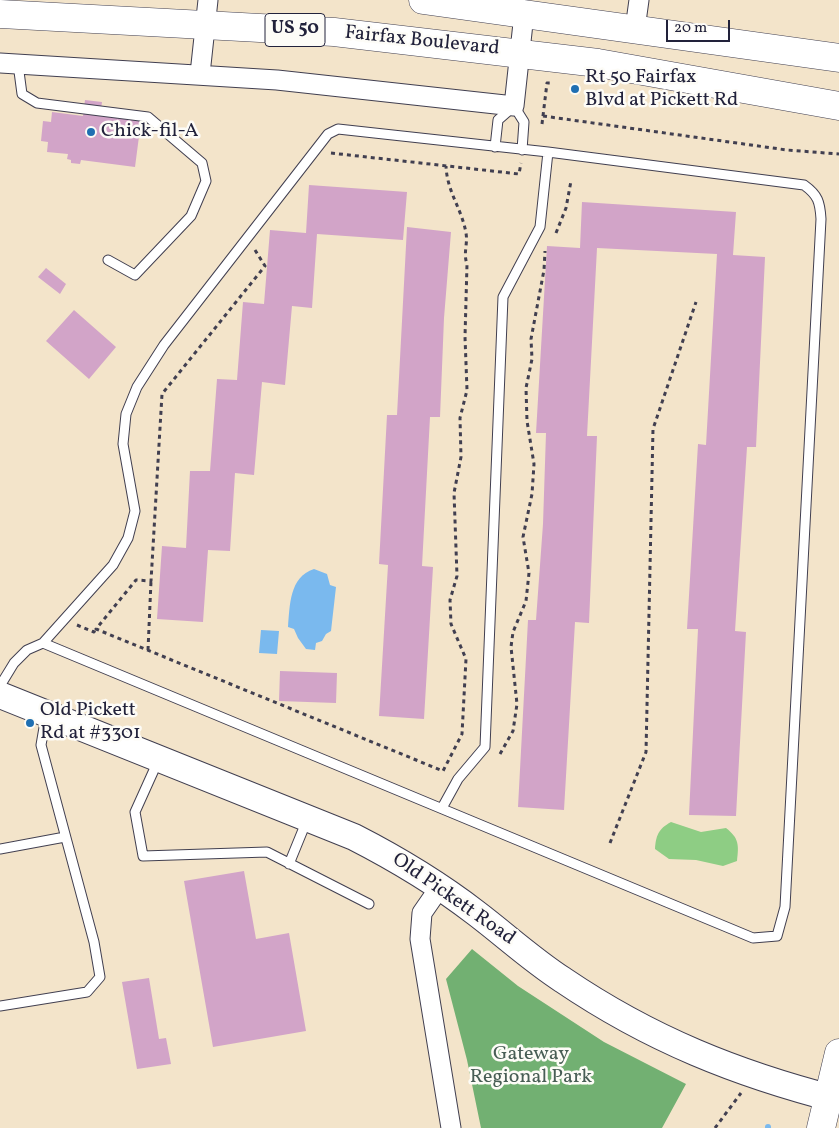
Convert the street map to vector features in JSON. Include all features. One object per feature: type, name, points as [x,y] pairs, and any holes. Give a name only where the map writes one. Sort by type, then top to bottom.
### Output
[{"type":"main road","name":"Fairfax Boulevard","points":[[423,0],[839,58]]},
{"type":"main road","name":"Fairfax Boulevard","points":[[0,14],[206,12],[334,32],[520,52],[598,63],[839,106]]},
{"type":"main road","points":[[821,1128],[834,1099],[839,1053]]},
{"type":"street","points":[[635,29],[639,0]]},
{"type":"street","points":[[200,74],[206,12]]},
{"type":"street","points":[[9,63],[200,74],[514,106],[524,14]]},
{"type":"street","name":"Old Pickett Road","points":[[0,695],[354,837],[392,856],[440,887],[561,979],[629,1022],[666,1041],[752,1076],[834,1099]]},
{"type":"street","points":[[440,887],[422,913],[420,938],[451,1128]]},
{"type":"lane","points":[[9,63],[22,94],[37,102],[148,117],[202,163],[206,181],[190,216],[135,275],[108,260]]},
{"type":"lane","points":[[495,147],[498,120],[514,106],[524,122],[522,150]]},
{"type":"lane","points":[[0,686],[14,663],[27,650],[44,643],[113,565],[128,538],[135,510],[123,444],[126,414],[137,387],[164,345],[328,134],[338,129],[548,152],[804,185],[816,194],[820,203],[786,897],[777,936],[753,938],[490,831],[442,808],[44,643]]},
{"type":"lane","points":[[442,808],[458,779],[485,747],[503,297],[540,227],[548,152]]},
{"type":"lane","points":[[0,1006],[87,992],[100,977],[94,942],[41,745],[47,713]]},
{"type":"lane","points":[[159,758],[135,812],[143,856],[266,852],[369,904]]},
{"type":"lane","points":[[289,864],[308,818]]},
{"type":"lane","points":[[0,849],[65,837]]},
{"type":"path","points":[[542,124],[547,83],[556,84]]},
{"type":"path","points":[[543,116],[787,150],[839,154]]},
{"type":"path","points":[[325,152],[520,174]]},
{"type":"path","points":[[96,629],[443,771],[462,734],[466,659],[451,624],[450,600],[457,576],[454,493],[461,457],[460,418],[467,390],[465,337],[467,264],[464,257],[467,234],[446,180],[446,166]]},
{"type":"path","points":[[552,239],[566,208],[571,181]]},
{"type":"path","points":[[495,759],[513,731],[517,704],[511,647],[513,632],[526,601],[529,573],[523,537],[532,494],[534,464],[526,388],[532,359],[531,339],[548,244]]},
{"type":"path","points":[[148,650],[162,394],[265,266],[253,247]]},
{"type":"path","points":[[610,843],[646,752],[652,429],[667,391],[696,302]]},
{"type":"path","points":[[65,620],[94,632],[136,580],[151,581]]},
{"type":"path","points":[[715,1128],[752,1076]]},
{"type":"green space","points":[[671,822],[701,832],[726,828],[737,842],[737,861],[723,866],[696,860],[669,859],[655,849],[658,833]]},
{"type":"green space","name":"Gateway Regional Park","points":[[472,949],[518,986],[604,1042],[686,1084],[662,1128],[481,1128],[467,1060],[446,979]]},
{"type":"water","points":[[314,569],[327,574],[330,585],[336,587],[331,631],[326,634],[322,641],[316,643],[315,650],[306,649],[294,629],[288,627],[292,593],[295,585],[300,578]]},
{"type":"water","points":[[261,630],[279,631],[277,654],[259,653]]},
{"type":"building","name":"Chick-fil-A","points":[[85,100],[102,102],[100,116],[141,121],[135,167],[81,160],[80,164],[71,163],[71,160],[67,159],[68,154],[47,152],[48,142],[41,141],[43,121],[51,122],[52,112],[83,116]]},
{"type":"building","points":[[309,185],[407,192],[403,240],[317,234],[312,308],[292,306],[285,385],[262,382],[254,475],[235,473],[230,551],[208,550],[203,622],[157,619],[162,546],[186,548],[190,471],[210,471],[217,379],[237,380],[243,302],[264,304],[270,230],[306,233]]},
{"type":"building","points":[[582,202],[736,212],[733,255],[765,257],[756,447],[747,447],[735,631],[746,632],[736,816],[689,815],[698,629],[687,629],[698,444],[706,445],[717,254],[597,248],[587,436],[597,436],[589,623],[575,622],[564,810],[518,807],[528,620],[536,620],[543,524],[546,433],[536,433],[547,246],[580,248]]},
{"type":"building","points":[[407,227],[451,232],[444,318],[440,417],[430,417],[422,566],[433,567],[424,719],[379,716],[388,565],[379,564],[387,415],[397,415]]},
{"type":"building","points":[[46,268],[66,284],[60,294],[38,277]]},
{"type":"building","points":[[74,310],[116,347],[89,379],[46,341]]},
{"type":"building","points":[[280,671],[337,673],[336,703],[279,701]]},
{"type":"building","points":[[244,871],[256,939],[289,933],[306,1031],[213,1047],[184,881]]},
{"type":"building","points":[[149,978],[159,1039],[166,1038],[171,1064],[137,1069],[122,982]]},
{"type":"place","name":"Rt 50 Fairfax Blvd at Pickett Rd","points":[[575,89]]},
{"type":"place","name":"Chick-fil-A","points":[[91,132]]},
{"type":"place","name":"Old Pickett Rd at #3301","points":[[30,723]]}]
